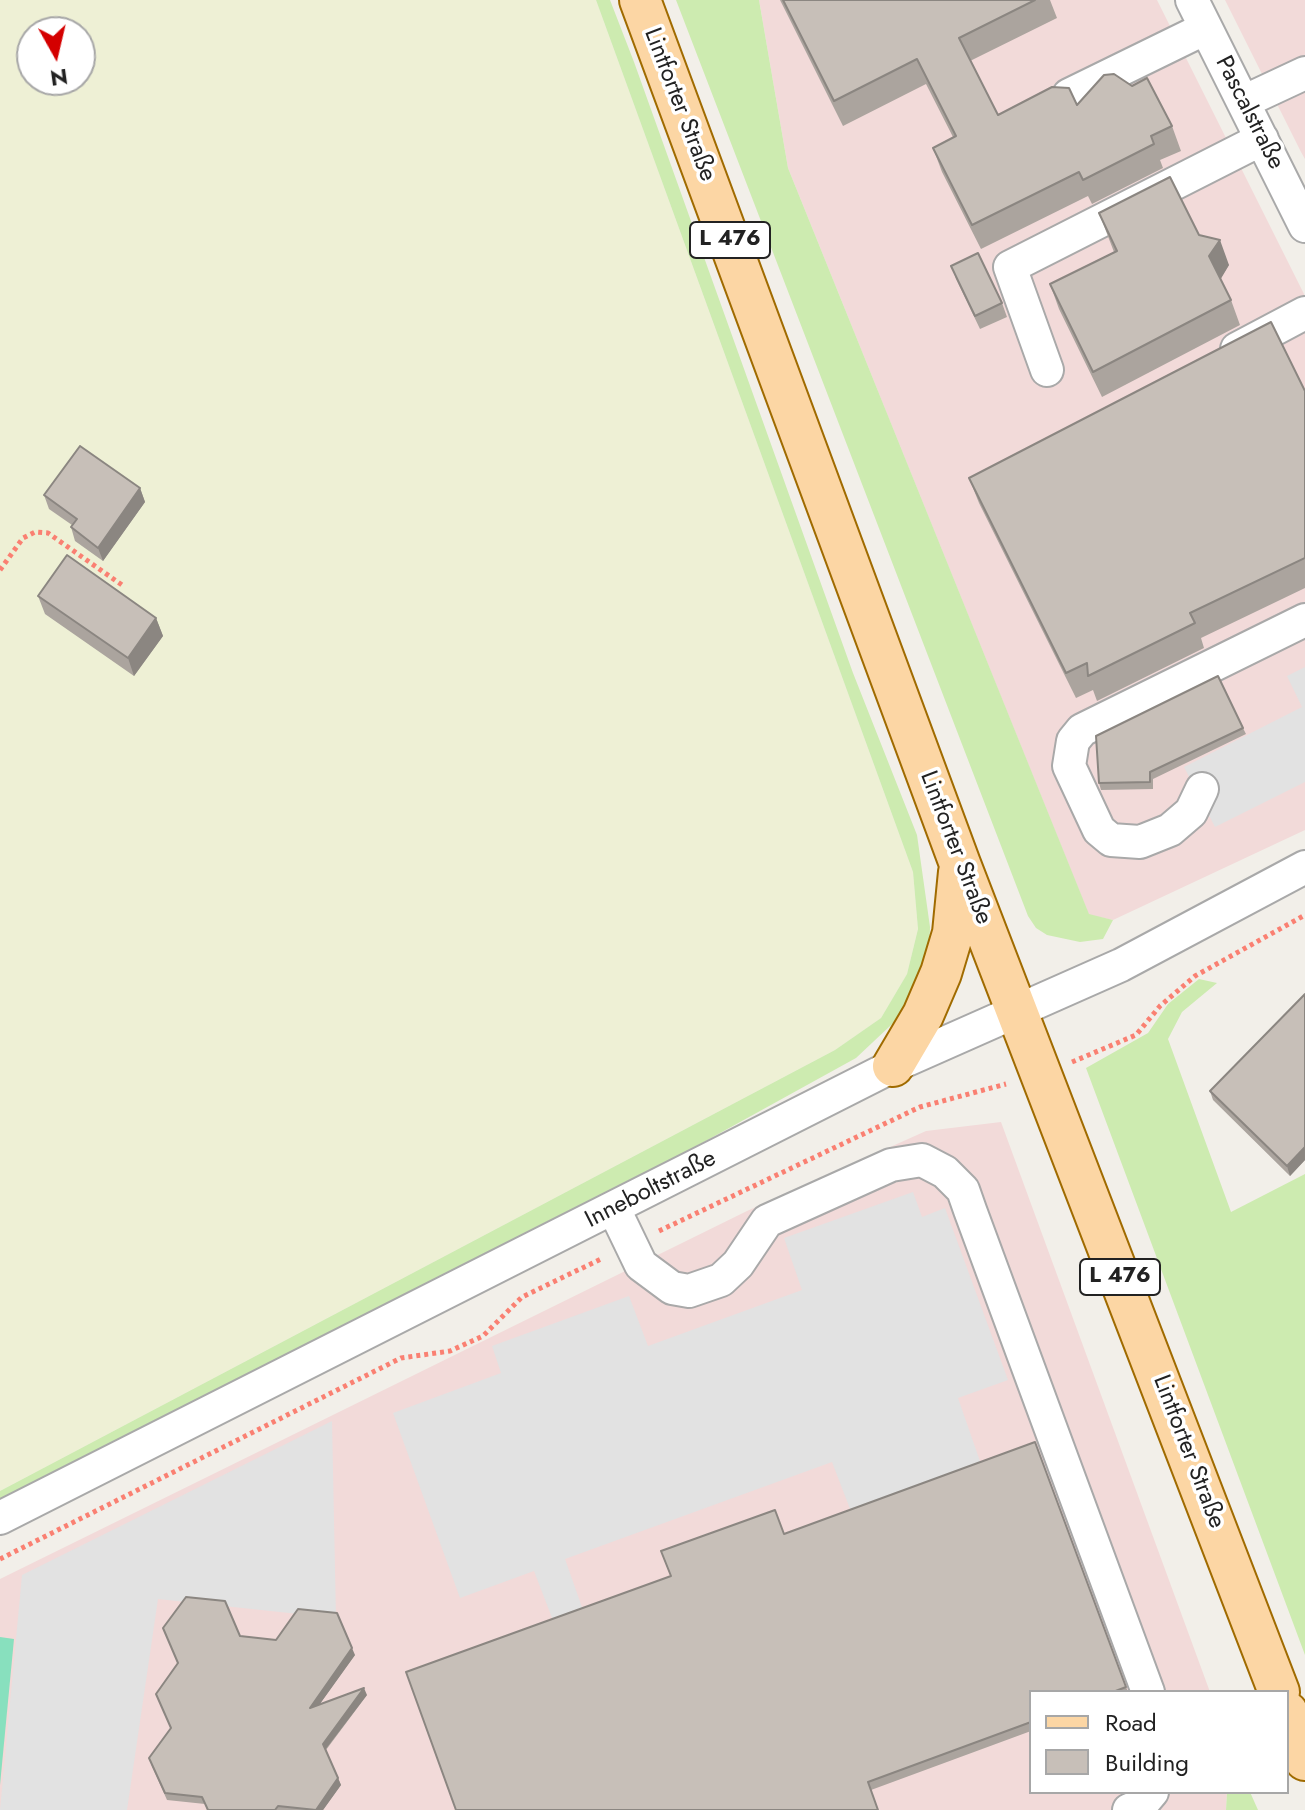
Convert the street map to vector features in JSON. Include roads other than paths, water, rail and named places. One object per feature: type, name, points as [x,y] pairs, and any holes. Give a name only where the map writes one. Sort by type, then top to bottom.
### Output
[{"type":"main road","name":"Lintforter Straße","points":[[640,0],[960,864],[1278,1690]]},
{"type":"main road","points":[[893,1066],[923,1015],[941,973],[953,933],[960,864]]},
{"type":"main road","points":[[1289,1717],[1305,1760]]},
{"type":"street","points":[[1069,95],[1199,14]]},
{"type":"street","name":"Pascalstraße","points":[[1199,14],[1305,226]]},
{"type":"street","points":[[1243,102],[1305,73]]},
{"type":"street","points":[[1047,370],[1010,267],[1262,139]]},
{"type":"street","points":[[1210,362],[1305,313]]},
{"type":"street","points":[[1202,789],[1191,812],[1170,830],[1140,842],[1111,840],[1099,830],[1069,766],[1073,741],[1082,730],[1305,620]]},
{"type":"street","name":"Inneboltstraße","points":[[0,1518],[893,1066],[1121,965],[1305,867]]},
{"type":"street","points":[[614,1209],[641,1265],[672,1288],[689,1291],[721,1280],[738,1264],[767,1221],[891,1165],[922,1160],[945,1172],[963,1190],[1147,1690]]},
{"type":"street","points":[[1129,1810],[1141,1805],[1150,1794]]}]
